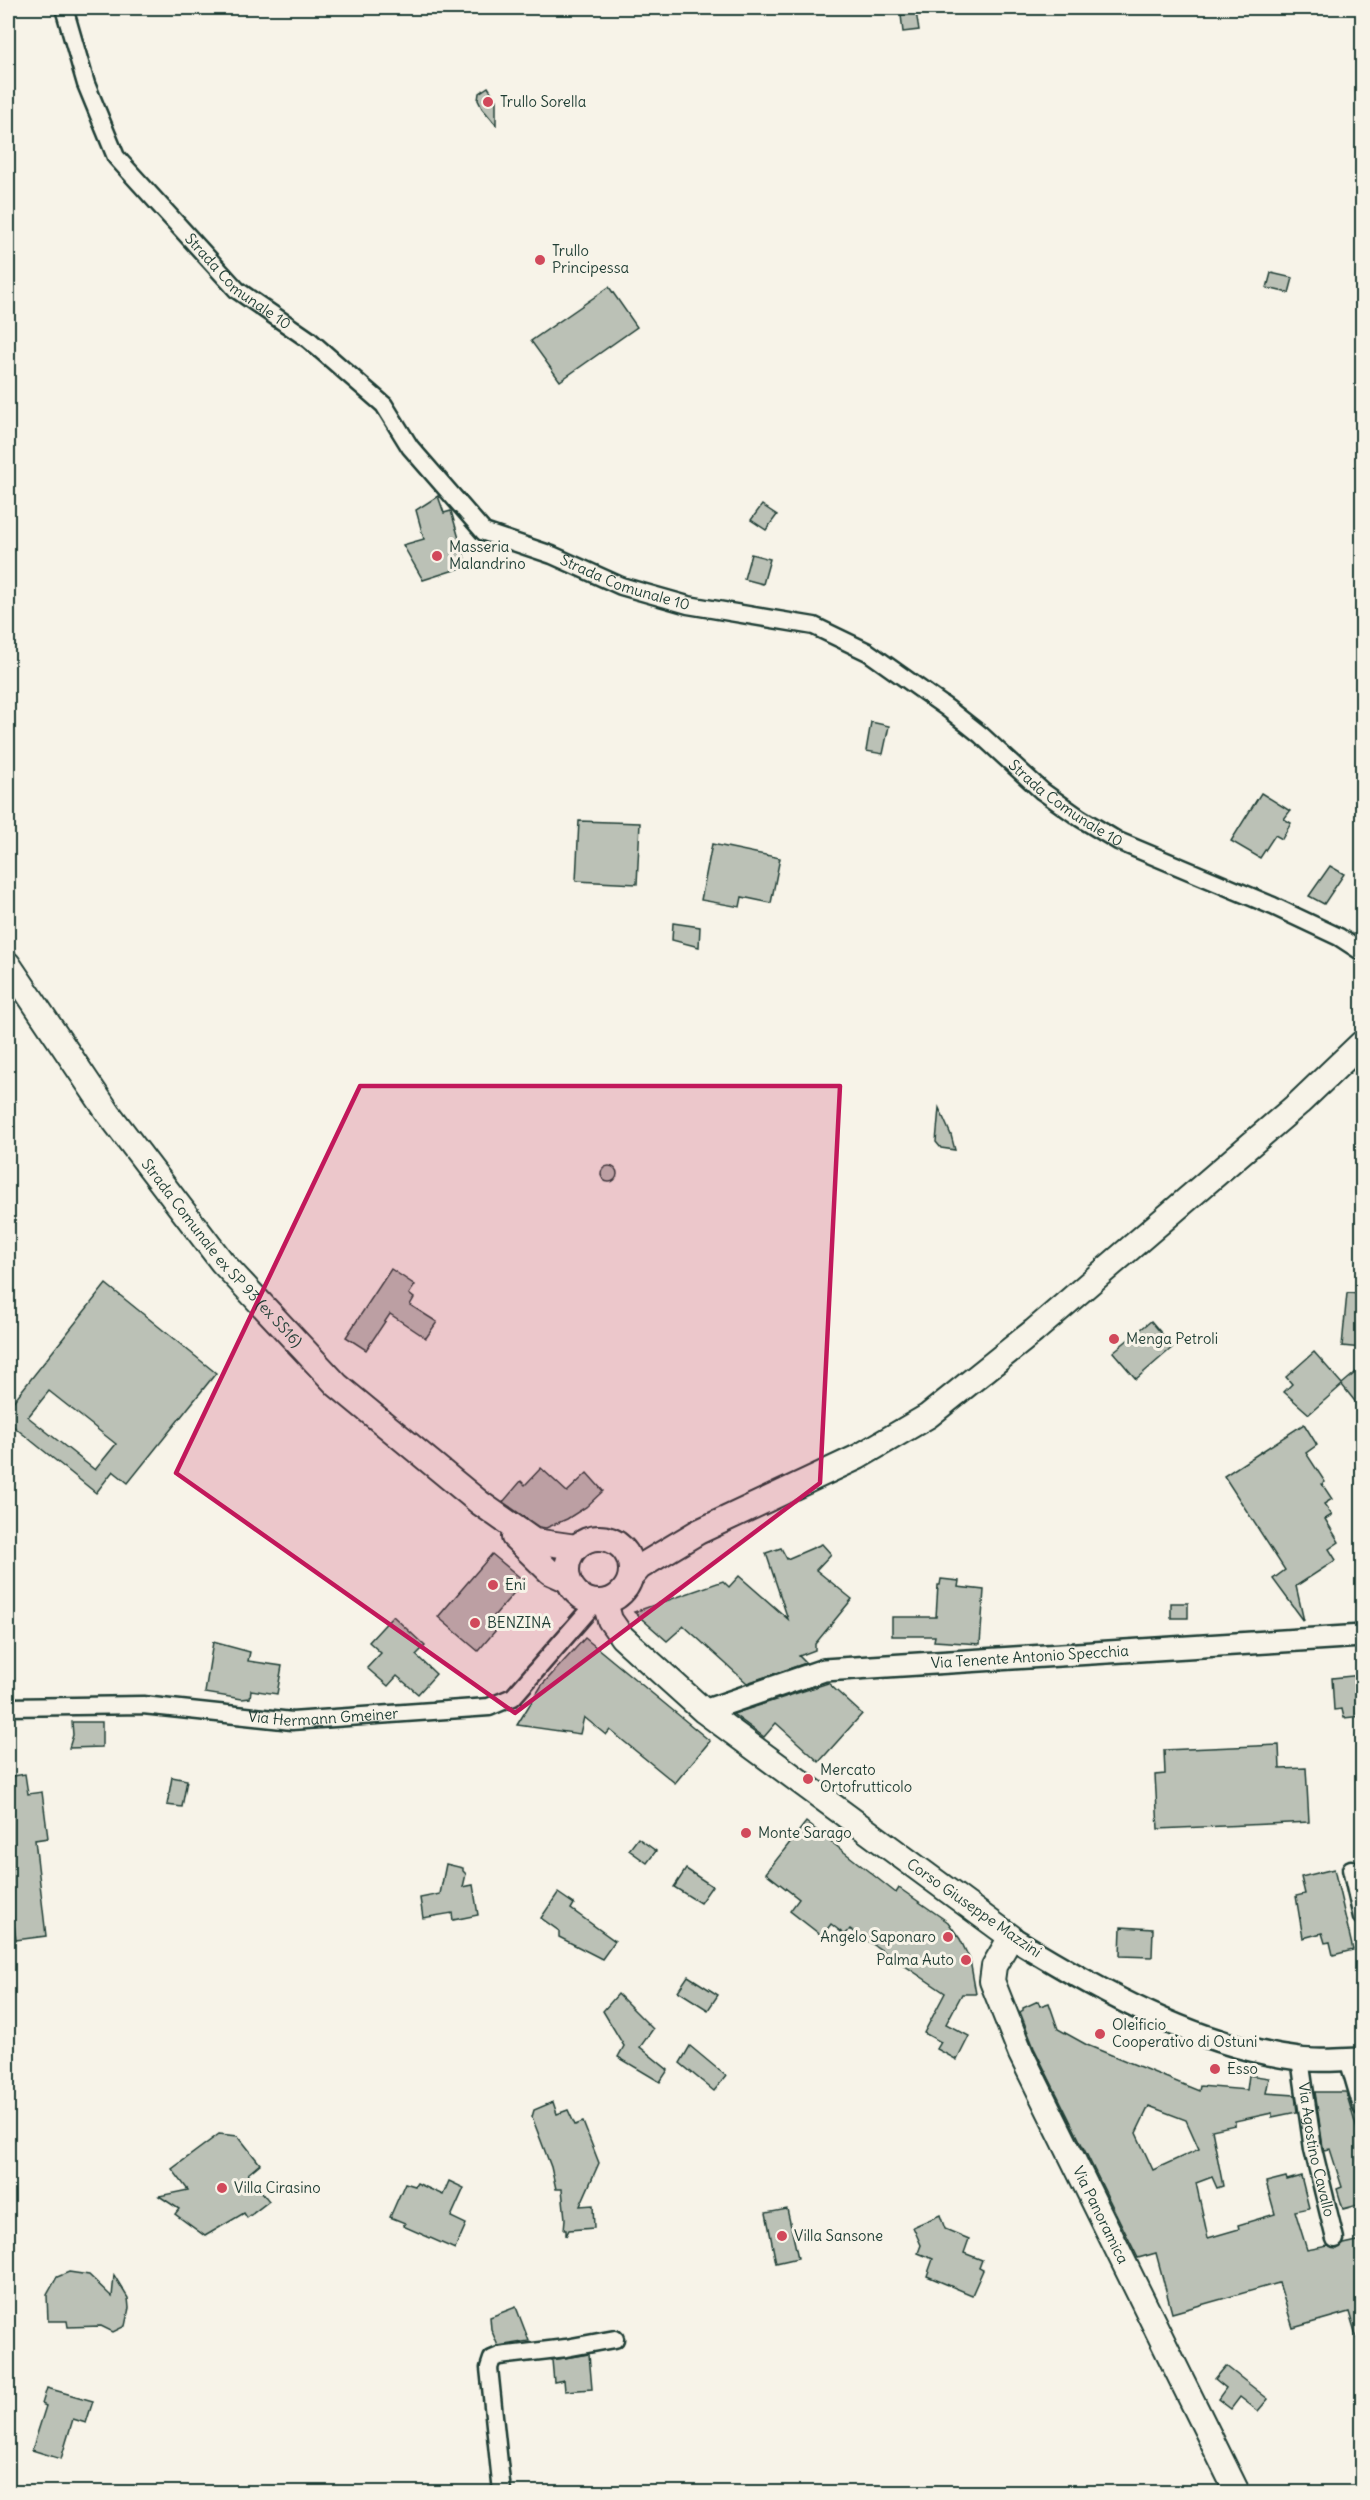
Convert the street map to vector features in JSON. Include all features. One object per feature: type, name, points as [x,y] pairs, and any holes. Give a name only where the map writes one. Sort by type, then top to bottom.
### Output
[{"type":"main road","name":"Strada Comunale ex SP 93 (ex SS16)","points":[[8,964],[110,1114],[222,1262],[337,1385],[480,1503],[534,1541],[576,1548]]},
{"type":"main road","points":[[698,1532],[652,1544],[618,1544],[597,1538],[583,1542],[576,1548],[567,1565],[568,1580],[575,1593],[613,1594],[640,1567],[698,1532],[858,1457],[928,1416],[1101,1273],[1299,1103],[1362,1043]]},
{"type":"main road","name":"Strada Comunale ex SP 93 (ex SS16)","points":[[480,1503],[550,1572],[568,1580]]},
{"type":"main road","points":[[613,1594],[630,1562],[618,1544]]},
{"type":"main road","name":"Corso Giuseppe Mazzini","points":[[613,1594],[622,1609],[636,1650],[704,1711],[1011,1937]]},
{"type":"main road","name":"Via Panoramica","points":[[1011,1937],[994,1966],[992,1981],[1021,2054],[1236,2493]]},
{"type":"street","name":"Strada Comunale 10","points":[[64,8],[86,84],[116,157],[237,290],[308,339],[384,405],[410,447],[484,532],[552,555],[621,586],[688,605],[814,626],[868,652],[981,735],[1042,791],[1118,841],[1273,906],[1339,937],[1362,952]]},
{"type":"street","name":"Via Hermann Gmeiner","points":[[8,1707],[143,1705],[292,1721],[489,1707],[513,1697],[613,1594]]},
{"type":"street","name":"Via Tenente Antonio Specchia","points":[[704,1711],[824,1670],[1362,1636]]},
{"type":"street","points":[[1351,1869],[1362,1917]]},
{"type":"street","name":"Corso Giuseppe Mazzini","points":[[1011,1937],[1062,1968],[1143,2011],[1212,2038],[1300,2059],[1355,2059]]},
{"type":"street","name":"Via Agostino Cavallo","points":[[1300,2059],[1313,2149],[1335,2239]]},
{"type":"street","points":[[1355,2059],[1362,2108]]},
{"type":"street","points":[[502,2493],[489,2368],[492,2359],[499,2356],[615,2340]]},
{"type":"highlighted area","points":[[360,1086],[840,1086],[820,1483],[515,1713],[176,1473]]},
{"type":"building","points":[[916,12],[919,30],[903,32],[901,15]]},
{"type":"building","name":"Trullo Sorella","points":[[488,87],[496,100],[496,125],[478,100],[479,93]]},
{"type":"building","points":[[1271,273],[1293,278],[1289,293],[1267,288]]},
{"type":"building","points":[[609,287],[637,327],[560,381],[531,341]]},
{"type":"building","name":"Masseria Malandrino","points":[[438,496],[444,513],[451,511],[467,566],[423,580],[403,545],[424,539],[416,510]]},
{"type":"building","points":[[762,505],[777,515],[766,530],[751,520]]},
{"type":"building","points":[[751,554],[770,559],[763,584],[744,579]]},
{"type":"building","points":[[871,722],[889,726],[883,754],[866,751]]},
{"type":"building","points":[[1261,793],[1290,811],[1284,819],[1291,823],[1282,839],[1275,835],[1260,858],[1231,841]]},
{"type":"building","points":[[579,821],[640,823],[637,884],[576,881]]},
{"type":"building","points":[[712,844],[780,858],[771,903],[742,897],[740,907],[701,900]]},
{"type":"building","points":[[1330,866],[1344,874],[1324,904],[1309,896]]},
{"type":"building","points":[[673,923],[700,927],[699,947],[672,940]]},
{"type":"building","points":[[939,1108],[955,1150],[941,1148],[936,1142]]},
{"type":"building","points":[[606,1166],[612,1166],[617,1174],[615,1180],[606,1182],[601,1177],[601,1171]]},
{"type":"building","points":[[391,1269],[415,1285],[409,1294],[414,1298],[410,1305],[437,1322],[426,1338],[390,1314],[366,1350],[346,1337]]},
{"type":"building","points":[[106,1284],[216,1373],[128,1483],[113,1471],[96,1493],[8,1422],[8,1408]],"holes":[[[49,1391],[116,1444],[95,1470],[28,1417]]]},
{"type":"building","points":[[1347,1293],[1362,1294],[1362,1348],[1342,1346]]},
{"type":"building","points":[[1151,1321],[1173,1347],[1136,1379],[1113,1352]]},
{"type":"building","points":[[1314,1352],[1342,1384],[1362,1367],[1362,1410],[1342,1385],[1309,1414],[1284,1392],[1292,1384],[1286,1377]]},
{"type":"building","points":[[1304,1424],[1317,1445],[1306,1453],[1325,1482],[1322,1484],[1332,1499],[1324,1504],[1332,1515],[1325,1519],[1339,1542],[1329,1549],[1336,1560],[1296,1586],[1304,1621],[1273,1579],[1285,1570],[1224,1476]]},
{"type":"building","points":[[541,1468],[567,1492],[587,1473],[603,1491],[586,1507],[567,1519],[546,1528],[539,1527],[503,1502],[521,1481],[525,1485]]},
{"type":"building","points":[[822,1544],[831,1554],[816,1570],[852,1599],[815,1644],[815,1650],[799,1656],[806,1663],[747,1683],[684,1626],[667,1641],[634,1612],[723,1581],[729,1587],[739,1576],[788,1619],[766,1553],[781,1548],[787,1559]]},
{"type":"building","points":[[492,1554],[524,1581],[494,1616],[502,1623],[478,1651],[438,1617]]},
{"type":"building","points":[[941,1579],[959,1581],[958,1587],[984,1590],[980,1644],[934,1641],[935,1636],[892,1636],[892,1617],[936,1617],[938,1585]]},
{"type":"building","points":[[1171,1603],[1188,1603],[1188,1618],[1171,1618]]},
{"type":"building","points":[[393,1616],[425,1646],[416,1655],[436,1674],[418,1694],[397,1676],[388,1686],[367,1668],[381,1653],[369,1642]]},
{"type":"building","points":[[585,1638],[710,1741],[675,1783],[610,1730],[606,1735],[584,1717],[580,1734],[517,1725],[542,1685]]},
{"type":"building","points":[[213,1642],[250,1652],[248,1661],[282,1666],[277,1694],[251,1690],[250,1698],[242,1699],[205,1693]]},
{"type":"building","points":[[1362,1675],[1362,1716],[1344,1718],[1342,1709],[1334,1710],[1332,1678]]},
{"type":"building","points":[[828,1683],[862,1714],[819,1762],[776,1723],[764,1737],[733,1714]]},
{"type":"building","points":[[72,1722],[102,1722],[102,1747],[69,1748],[73,1735]]},
{"type":"building","points":[[1279,1745],[1280,1769],[1306,1768],[1309,1822],[1158,1829],[1155,1775],[1165,1774],[1164,1750]]},
{"type":"building","points":[[25,1774],[28,1794],[42,1792],[48,1838],[35,1840],[46,1936],[16,1940],[8,1876],[8,1777]]},
{"type":"building","points":[[172,1777],[187,1780],[182,1807],[167,1805]]},
{"type":"building","points":[[806,1822],[896,1893],[899,1888],[948,1922],[960,1939],[970,1960],[976,1994],[962,1994],[946,2024],[969,2036],[957,2060],[937,2049],[941,2042],[924,2033],[945,1993],[850,1929],[845,1935],[831,1924],[822,1936],[790,1911],[799,1899],[766,1873]]},
{"type":"building","points":[[638,1838],[656,1851],[647,1863],[629,1850]]},
{"type":"building","points":[[446,1864],[463,1868],[466,1874],[463,1887],[473,1885],[478,1915],[453,1920],[452,1913],[423,1918],[420,1898],[440,1894]]},
{"type":"building","points":[[686,1869],[712,1886],[700,1903],[674,1887]]},
{"type":"building","points":[[1334,1869],[1353,1950],[1333,1955],[1330,1942],[1325,1943],[1322,1933],[1303,1938],[1296,1896],[1305,1894],[1301,1877]]},
{"type":"building","points":[[558,1893],[574,1904],[571,1909],[615,1941],[602,1959],[559,1937],[559,1931],[541,1918]]},
{"type":"building","points":[[1121,1927],[1153,1929],[1152,1957],[1120,1956]]},
{"type":"building","points":[[688,1976],[718,1995],[708,2010],[678,1991]]},
{"type":"building","points":[[618,1994],[653,2029],[640,2047],[668,2070],[660,2082],[618,2057],[624,2046],[603,2011]]},
{"type":"building","points":[[1038,2001],[1040,2006],[1049,2003],[1058,2029],[1087,2045],[1199,2091],[1200,2086],[1247,2090],[1249,2075],[1269,2078],[1266,2093],[1295,2095],[1297,2112],[1272,2117],[1272,2113],[1235,2121],[1235,2125],[1212,2130],[1223,2186],[1217,2188],[1212,2177],[1196,2183],[1208,2238],[1239,2229],[1238,2225],[1275,2214],[1266,2182],[1301,2176],[1309,2208],[1295,2211],[1307,2250],[1328,2246],[1337,2249],[1344,2244],[1362,2240],[1362,2341],[1358,2342],[1349,2312],[1293,2328],[1279,2283],[1172,2313],[1156,2253],[1138,2258],[1034,2048],[1020,2012],[1023,2008]],"holes":[[[1149,2106],[1186,2120],[1199,2149],[1153,2170],[1136,2133]]]},
{"type":"building","points":[[690,2046],[726,2076],[714,2091],[680,2063]]},
{"type":"building","points":[[1315,2092],[1346,2092],[1362,2146],[1362,2204],[1343,2209],[1337,2189],[1342,2187],[1330,2149],[1324,2150],[1323,2147]]},
{"type":"building","points":[[553,2102],[557,2114],[568,2110],[575,2125],[583,2122],[599,2163],[580,2206],[593,2205],[594,2228],[569,2230],[566,2236],[562,2189],[556,2189],[551,2167],[532,2117],[534,2110]]},
{"type":"building","name":"Villa Cirasino","points":[[219,2134],[238,2136],[260,2164],[248,2174],[269,2201],[247,2218],[244,2213],[205,2236],[175,2214],[179,2209],[159,2196],[188,2190],[172,2169]]},
{"type":"building","points":[[449,2181],[464,2188],[451,2217],[466,2224],[455,2249],[403,2226],[405,2223],[390,2217],[405,2183],[415,2186],[417,2183],[443,2195]]},
{"type":"building","name":"Villa Sansone","points":[[787,2209],[798,2258],[776,2263],[766,2213]]},
{"type":"building","points":[[940,2215],[945,2229],[969,2239],[964,2253],[982,2260],[979,2268],[983,2270],[972,2295],[927,2276],[933,2259],[918,2253],[921,2245],[913,2227]]},
{"type":"building","points":[[69,2272],[89,2275],[112,2297],[114,2275],[128,2298],[129,2308],[125,2326],[113,2332],[101,2326],[68,2327],[67,2321],[48,2321],[47,2295],[57,2277]]},
{"type":"building","points":[[516,2307],[529,2341],[498,2346],[491,2329],[490,2317]]},
{"type":"building","points":[[589,2354],[592,2389],[565,2391],[564,2380],[554,2382],[552,2360]]},
{"type":"building","points":[[1226,2366],[1268,2399],[1258,2411],[1240,2397],[1231,2409],[1218,2399],[1226,2388],[1215,2379]]},
{"type":"building","points":[[47,2388],[93,2401],[86,2423],[73,2419],[61,2459],[32,2450],[46,2406],[42,2404]]},
{"type":"place","name":"Trullo Sorella","points":[[488,102]]},
{"type":"place","name":"Trullo Principessa","points":[[540,260]]},
{"type":"place","name":"Masseria Malandrino","points":[[437,556]]},
{"type":"place","name":"Menga Petroli","points":[[1114,1339]]},
{"type":"place","name":"Eni","points":[[493,1585]]},
{"type":"place","name":"BENZINA","points":[[475,1623]]},
{"type":"place","name":"Mercato Ortofrutticolo","points":[[808,1779]]},
{"type":"place","name":"Monte Sarago","points":[[746,1833]]},
{"type":"place","name":"Angelo Saponaro","points":[[948,1937]]},
{"type":"place","name":"Palma Auto","points":[[966,1960]]},
{"type":"place","name":"Oleificio Cooperativo di Ostuni","points":[[1100,2034]]},
{"type":"place","name":"Esso","points":[[1215,2069]]},
{"type":"place","name":"Villa Cirasino","points":[[222,2188]]},
{"type":"place","name":"Villa Sansone","points":[[782,2236]]}]
